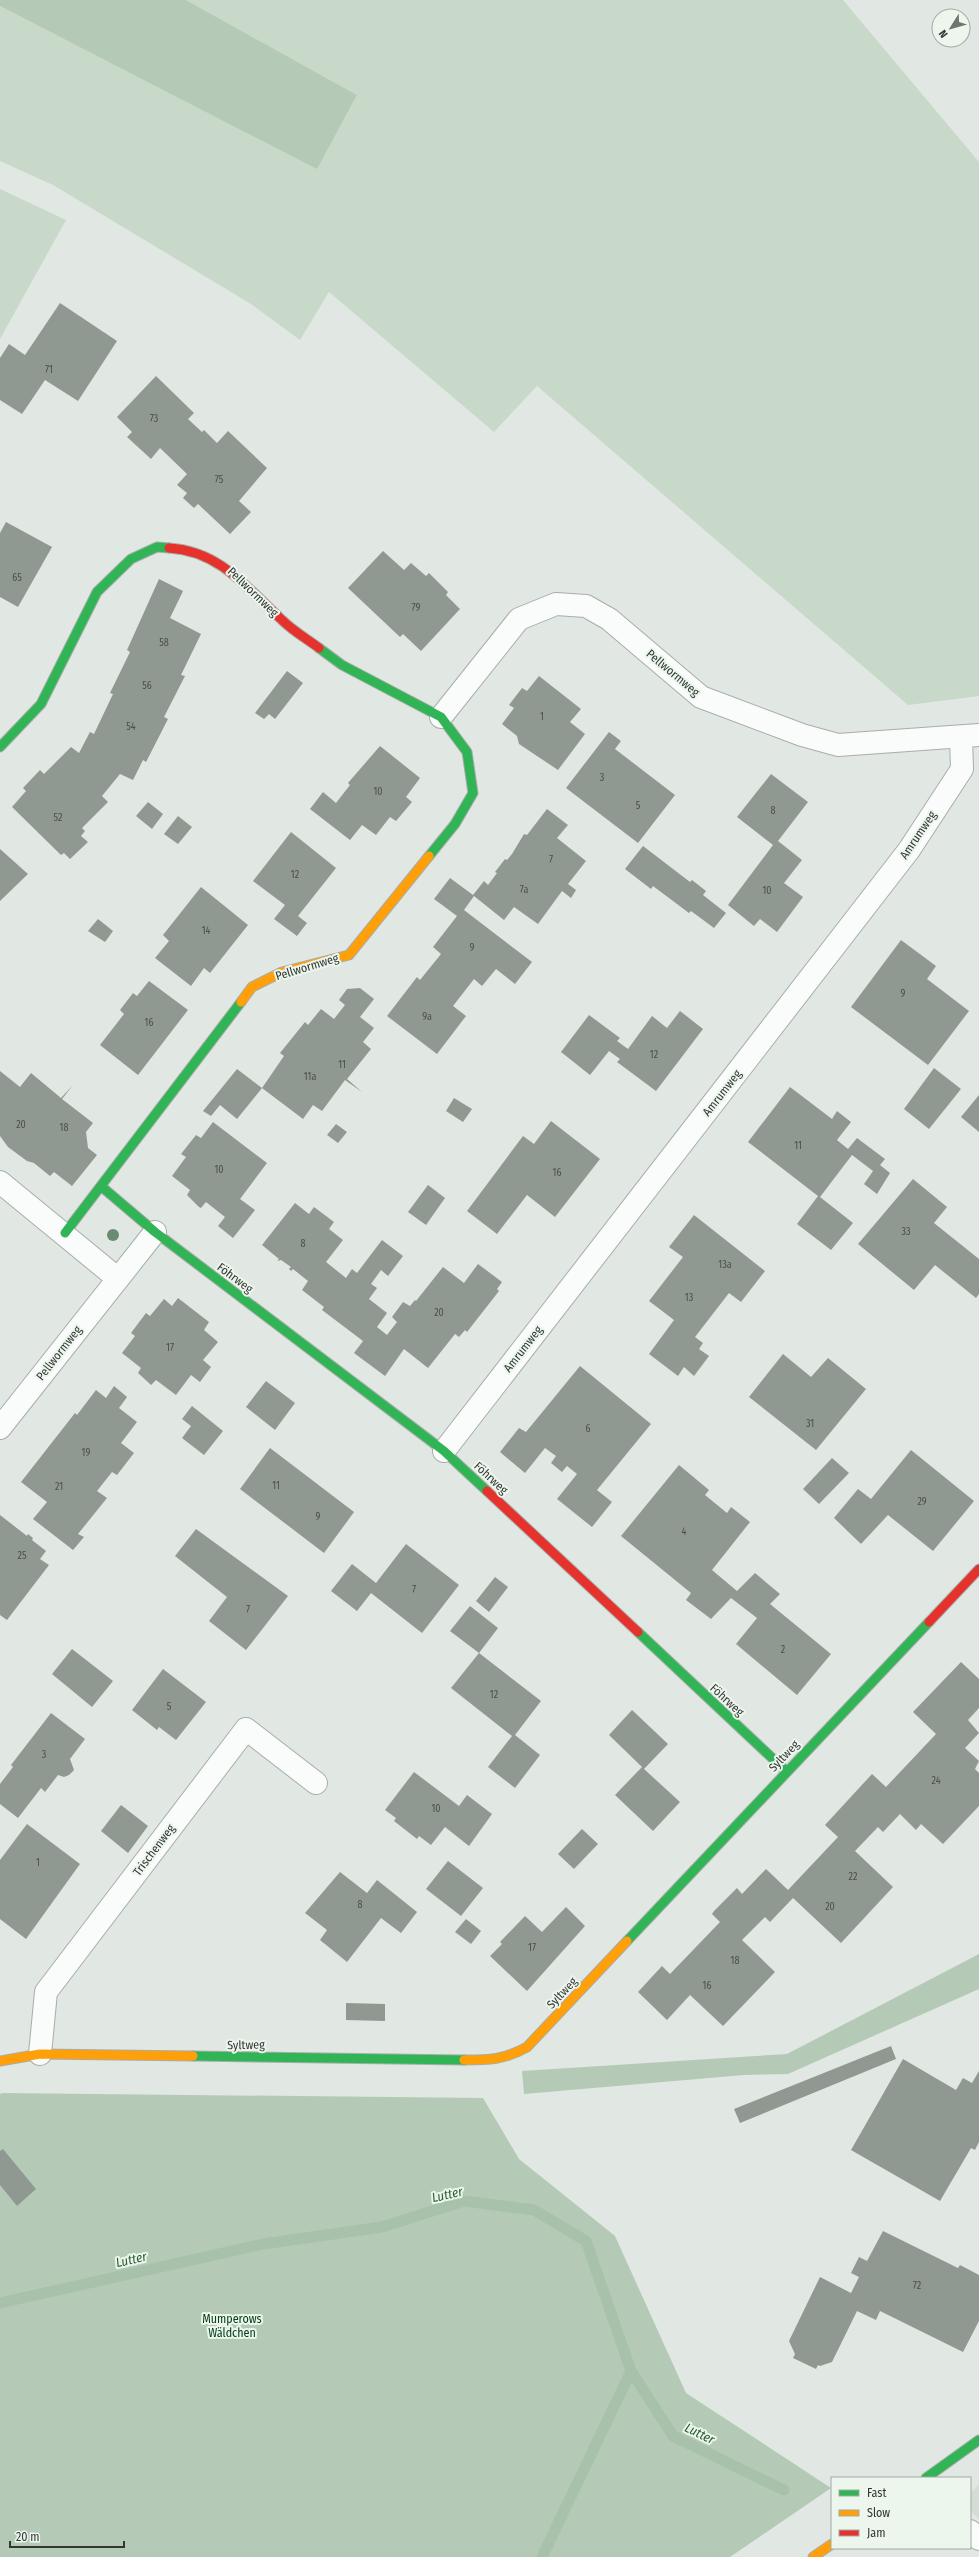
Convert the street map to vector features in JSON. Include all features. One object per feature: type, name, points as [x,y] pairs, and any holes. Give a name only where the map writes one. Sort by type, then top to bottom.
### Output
[{"type":"street","name":"Pellwormweg","points":[[0,746],[41,704],[97,592],[131,559],[158,547],[188,549],[225,566],[284,622],[342,665],[441,718],[467,752],[473,793],[455,824],[350,954],[282,972],[252,987],[102,1187],[65,1233]]},
{"type":"street","name":"Pellwormweg","points":[[441,718],[519,620],[556,604],[586,606],[609,619],[701,697],[802,735],[838,745],[970,736]]},
{"type":"street","name":"Amrumweg","points":[[444,1451],[910,850],[962,769],[970,736]]},
{"type":"street","points":[[0,1182],[65,1233],[117,1278]]},
{"type":"street","points":[[102,1187],[155,1232]]},
{"type":"street","name":"Pellwormweg","points":[[0,1428],[117,1278],[155,1232]]},
{"type":"street","name":"Föhrweg","points":[[155,1232],[444,1451],[786,1771]]},
{"type":"street","name":"Syltweg","points":[[0,2061],[40,2054],[489,2060],[510,2057],[527,2048],[786,1771],[979,1569]]},
{"type":"street","name":"Trischenweg","points":[[40,2054],[46,1992],[246,1729],[316,1783]]},
{"type":"street","points":[[927,2477],[979,2440]]},
{"type":"street","points":[[971,2532],[979,2539]]},
{"type":"street","points":[[813,2557],[831,2545]]},
{"type":"shaded area","points":[[979,2485],[979,2519],[971,2511],[971,2492]]},
{"type":"green space","points":[[0,0],[186,0],[357,95],[317,169],[0,6]]},
{"type":"green space","points":[[186,0],[843,0],[979,162],[979,696],[908,705],[537,386],[494,432],[329,292],[300,340],[251,304],[53,185],[0,161],[0,6],[317,168],[357,95]]},
{"type":"green space","points":[[0,189],[66,220],[0,339]]},
{"type":"green space","points":[[979,1954],[979,1989],[788,2074],[744,2075],[524,2094],[522,2071],[787,2054]]},
{"type":"green space","name":"Mumperows Wäldchen","points":[[0,2094],[483,2098],[519,2159],[615,2236],[686,2393],[831,2488],[730,2557],[0,2557]]},
{"type":"building","points":[[60,303],[117,341],[78,401],[45,380],[22,414],[0,400],[0,358],[9,344],[25,355]]},
{"type":"building","points":[[156,376],[194,413],[188,419],[202,432],[204,430],[217,443],[228,431],[267,468],[239,501],[251,512],[230,534],[198,504],[194,508],[183,498],[187,493],[177,485],[187,474],[160,448],[151,459],[127,437],[132,432],[117,417]]},
{"type":"building","points":[[6,522],[52,547],[18,607],[0,597],[0,533]]},
{"type":"building","points":[[383,551],[404,570],[411,563],[426,576],[429,573],[448,592],[446,595],[460,609],[421,651],[403,634],[400,637],[348,588]]},
{"type":"building","points":[[159,579],[183,591],[170,618],[201,634],[181,675],[185,676],[164,717],[168,719],[146,762],[143,760],[133,780],[120,774],[102,796],[108,802],[82,828],[85,831],[81,836],[88,842],[70,859],[64,853],[61,855],[12,807],[26,791],[23,788],[40,770],[44,774],[71,747],[79,753],[90,732],[94,734],[113,694],[110,693],[130,652],[127,650]]},
{"type":"building","points":[[287,671],[303,683],[275,719],[269,714],[264,719],[255,713]]},
{"type":"building","points":[[539,676],[581,709],[570,722],[585,734],[558,770],[519,744],[517,736],[502,724],[514,708],[509,705],[522,688],[527,691]]},
{"type":"building","points":[[609,732],[621,741],[615,749],[675,795],[638,843],[566,788]]},
{"type":"building","points":[[380,746],[420,778],[406,797],[412,802],[396,821],[390,817],[376,835],[362,825],[350,840],[310,809],[323,792],[336,803],[350,785],[348,783]]},
{"type":"building","points":[[771,774],[808,802],[778,841],[802,860],[784,883],[803,897],[777,932],[760,919],[754,926],[728,905],[773,845],[737,817]]},
{"type":"building","points":[[148,802],[163,814],[152,829],[136,816]]},
{"type":"building","points":[[547,809],[568,825],[557,838],[586,861],[568,884],[576,890],[571,898],[562,891],[538,924],[514,907],[504,920],[474,896],[464,910],[532,962],[515,984],[496,969],[482,986],[474,979],[453,1006],[466,1016],[437,1054],[387,1016],[417,977],[420,980],[441,954],[433,947],[457,916],[434,899],[450,878],[473,895],[484,881],[488,885],[497,873],[495,872],[505,859],[507,860],[512,854],[524,834],[527,835]]},
{"type":"building","points":[[178,816],[192,827],[178,844],[164,834]]},
{"type":"building","points":[[291,832],[336,868],[298,916],[307,923],[297,936],[274,919],[285,905],[253,881]]},
{"type":"building","points":[[643,846],[690,882],[692,880],[706,891],[703,895],[726,913],[714,928],[691,911],[689,913],[653,886],[651,889],[625,869]]},
{"type":"building","points":[[0,849],[28,874],[0,901]]},
{"type":"building","points":[[201,887],[248,925],[210,973],[204,968],[191,986],[155,958],[169,941],[163,935]]},
{"type":"building","points":[[98,919],[113,931],[105,942],[88,931]]},
{"type":"building","points":[[901,940],[936,966],[927,979],[969,1011],[928,1065],[851,1007]]},
{"type":"building","points":[[149,981],[188,1010],[138,1075],[100,1045],[124,1014],[120,1010],[133,993],[137,996]]},
{"type":"building","points":[[360,988],[374,999],[360,1017],[374,1028],[363,1042],[371,1049],[347,1079],[362,1092],[345,1080],[322,1111],[313,1105],[303,1119],[262,1088],[284,1056],[280,1053],[305,1022],[308,1025],[321,1009],[334,1019],[345,1005],[339,1000],[347,989]]},
{"type":"building","points":[[680,1011],[703,1029],[656,1091],[617,1062],[620,1059],[609,1051],[590,1075],[561,1052],[589,1015],[620,1038],[617,1041],[628,1049],[652,1016],[667,1028]]},
{"type":"building","points":[[934,1068],[961,1089],[929,1129],[904,1109]]},
{"type":"building","points":[[237,1069],[262,1088],[237,1119],[220,1105],[211,1116],[203,1111]]},
{"type":"building","points":[[0,1071],[20,1087],[31,1073],[61,1098],[73,1085],[62,1099],[93,1123],[86,1132],[88,1148],[97,1155],[72,1186],[54,1172],[50,1176],[34,1163],[27,1161],[8,1147],[0,1136]]},
{"type":"building","points":[[790,1087],[832,1119],[837,1111],[851,1122],[837,1140],[848,1149],[857,1138],[885,1159],[880,1165],[890,1173],[877,1194],[864,1184],[873,1171],[852,1155],[820,1197],[853,1223],[831,1250],[797,1224],[818,1196],[748,1142]]},
{"type":"building","points":[[979,1095],[979,1132],[961,1117]]},
{"type":"building","points":[[454,1098],[472,1109],[463,1122],[446,1111]]},
{"type":"building","points":[[551,1121],[600,1159],[555,1217],[527,1195],[497,1234],[467,1211],[523,1136],[534,1144]]},
{"type":"building","points":[[213,1122],[267,1163],[240,1199],[255,1210],[233,1238],[218,1226],[225,1217],[206,1202],[201,1208],[199,1207],[187,1195],[190,1190],[172,1176],[186,1157],[181,1154],[196,1135],[201,1138]]},
{"type":"building","points":[[336,1124],[347,1132],[338,1143],[327,1135]]},
{"type":"building","points":[[913,1179],[947,1207],[934,1223],[979,1259],[979,1294],[976,1298],[935,1265],[914,1290],[858,1244]]},
{"type":"building","points":[[428,1185],[445,1198],[426,1225],[408,1212]]},
{"type":"building","points":[[295,1203],[309,1214],[314,1207],[334,1222],[329,1229],[343,1240],[326,1262],[346,1278],[352,1269],[357,1273],[382,1240],[403,1256],[388,1276],[381,1270],[371,1284],[377,1288],[369,1299],[387,1313],[377,1327],[387,1335],[397,1322],[392,1317],[403,1302],[410,1306],[415,1300],[416,1301],[443,1267],[464,1283],[478,1264],[502,1282],[497,1289],[499,1291],[467,1332],[465,1330],[459,1337],[455,1334],[428,1368],[404,1349],[385,1376],[354,1353],[363,1341],[322,1310],[324,1307],[302,1290],[308,1281],[293,1269],[291,1271],[289,1269],[291,1267],[281,1260],[277,1261],[279,1259],[262,1245]]},
{"type":"building","points":[[694,1215],[765,1271],[741,1302],[729,1293],[695,1337],[703,1343],[699,1349],[709,1356],[694,1376],[684,1367],[678,1376],[649,1354],[674,1320],[649,1301],[683,1257],[669,1247]]},
{"type":"building","points":[[178,1298],[209,1322],[204,1330],[218,1342],[203,1360],[211,1367],[200,1382],[191,1375],[176,1395],[156,1380],[151,1385],[138,1373],[141,1368],[122,1353],[135,1336],[131,1333],[146,1313],[150,1316],[164,1299],[172,1306]]},
{"type":"building","points":[[783,1354],[811,1377],[828,1358],[866,1389],[816,1450],[749,1397]]},
{"type":"building","points":[[580,1366],[651,1424],[597,1490],[612,1502],[592,1527],[557,1499],[577,1474],[567,1466],[562,1472],[551,1463],[556,1456],[545,1448],[525,1473],[500,1452],[519,1428],[526,1432]]},
{"type":"building","points":[[266,1381],[295,1403],[275,1430],[246,1407]]},
{"type":"building","points":[[114,1386],[127,1397],[119,1408],[137,1422],[121,1443],[134,1453],[117,1475],[112,1472],[97,1491],[107,1498],[78,1534],[84,1537],[73,1550],[33,1519],[47,1502],[21,1482],[75,1413],[77,1415],[96,1390],[106,1398]]},
{"type":"building","points":[[192,1406],[223,1431],[204,1455],[182,1438],[191,1426],[182,1419]]},
{"type":"building","points":[[270,1448],[354,1512],[324,1553],[240,1489]]},
{"type":"building","points":[[911,1450],[974,1501],[933,1551],[888,1515],[861,1544],[834,1518],[858,1489],[871,1499]]},
{"type":"building","points":[[832,1458],[849,1473],[819,1504],[803,1489]]},
{"type":"building","points":[[679,1465],[709,1490],[705,1495],[727,1513],[731,1507],[750,1522],[712,1570],[737,1591],[755,1573],[780,1594],[770,1604],[831,1654],[797,1695],[736,1644],[757,1618],[731,1598],[711,1619],[686,1600],[691,1593],[621,1536]]},
{"type":"building","points":[[0,1515],[27,1536],[28,1534],[33,1538],[32,1540],[46,1551],[40,1559],[49,1565],[7,1620],[0,1615]]},
{"type":"building","points":[[196,1529],[288,1596],[246,1650],[209,1621],[227,1597],[175,1556]]},
{"type":"building","points":[[406,1544],[459,1585],[422,1633],[371,1593],[357,1611],[331,1591],[352,1564],[376,1583]]},
{"type":"building","points":[[495,1577],[508,1587],[489,1612],[476,1601]]},
{"type":"building","points":[[470,1606],[498,1628],[479,1653],[450,1631]]},
{"type":"building","points":[[72,1649],[113,1681],[92,1707],[52,1674]]},
{"type":"building","points":[[479,1653],[541,1701],[515,1735],[540,1755],[515,1788],[488,1767],[512,1736],[451,1688]]},
{"type":"building","points":[[961,1662],[979,1679],[979,1708],[968,1720],[979,1733],[965,1748],[979,1761],[975,1769],[979,1773],[979,1806],[943,1844],[921,1824],[916,1830],[900,1814],[883,1832],[878,1827],[855,1851],[893,1887],[841,1943],[793,1898],[770,1922],[765,1917],[742,1940],[775,1972],[723,2026],[690,1995],[667,2020],[638,1992],[662,1966],[670,1974],[720,1922],[712,1914],[737,1888],[742,1894],[766,1869],[788,1890],[838,1837],[825,1825],[872,1774],[886,1787],[936,1734],[913,1712]]},
{"type":"building","points":[[163,1669],[206,1702],[176,1740],[159,1727],[157,1730],[132,1710]]},
{"type":"building","points":[[632,1710],[668,1744],[644,1769],[680,1802],[653,1831],[615,1795],[642,1767],[609,1735]]},
{"type":"building","points":[[51,1713],[85,1739],[70,1759],[74,1770],[69,1775],[64,1777],[58,1775],[45,1792],[41,1788],[18,1818],[0,1804],[0,1784],[13,1767],[11,1765]]},
{"type":"building","points":[[414,1772],[459,1806],[467,1795],[492,1814],[469,1846],[445,1827],[431,1845],[419,1836],[417,1839],[394,1821],[396,1818],[385,1810]]},
{"type":"building","points":[[121,1805],[148,1826],[128,1853],[101,1831]]},
{"type":"building","points":[[27,1824],[80,1864],[26,1939],[0,1919],[0,1860]]},
{"type":"building","points":[[582,1829],[598,1844],[574,1869],[558,1854]]},
{"type":"building","points":[[448,1861],[483,1888],[461,1916],[426,1889]]},
{"type":"building","points":[[340,1872],[367,1893],[377,1880],[417,1912],[401,1933],[381,1918],[347,1962],[320,1940],[327,1930],[305,1913]]},
{"type":"building","points":[[566,1907],[585,1926],[527,1991],[490,1956],[502,1944],[500,1942],[525,1916],[542,1932]]},
{"type":"building","points":[[466,1919],[481,1931],[471,1944],[455,1932]]},
{"type":"building","points":[[346,2003],[385,2004],[385,2021],[346,2020]]},
{"type":"building","points":[[891,2046],[896,2059],[740,2123],[734,2109]]},
{"type":"building","points":[[903,2059],[956,2090],[963,2078],[972,2083],[979,2071],[979,2142],[975,2150],[971,2148],[940,2201],[851,2150]]},
{"type":"building","points":[[3,2149],[36,2189],[17,2206],[0,2185],[0,2151]]},
{"type":"building","points":[[883,2231],[958,2268],[960,2265],[979,2275],[979,2321],[963,2352],[880,2311],[876,2320],[857,2311],[832,2362],[820,2366],[818,2365],[816,2369],[793,2358],[795,2354],[789,2341],[820,2277],[851,2293],[859,2277],[851,2273],[859,2257],[867,2261]]},
{"type":"waterway","name":"Lutter","points":[[0,2303],[263,2244],[382,2227],[464,2201],[534,2210],[586,2241],[631,2371],[673,2436],[784,2490]]},
{"type":"waterway","points":[[542,2557],[631,2371]]},
{"type":"traffic: fast","points":[[0,747],[41,704],[97,592],[131,559],[157,547],[169,548]]},
{"type":"traffic: fast","points":[[319,648],[342,665],[441,717],[467,752],[473,793],[455,824],[429,856]]},
{"type":"traffic: fast","points":[[65,1233],[241,1002]]},
{"type":"traffic: fast","points":[[102,1187],[155,1232],[444,1451],[487,1491]]},
{"type":"traffic: fast","points":[[627,1941],[929,1622]]},
{"type":"traffic: fast","points":[[638,1632],[786,1771]]},
{"type":"traffic: fast","points":[[193,2056],[464,2060]]},
{"type":"traffic: fast","points":[[927,2477],[979,2440]]},
{"type":"traffic: slow","points":[[241,1002],[252,987],[282,972],[349,955],[429,856]]},
{"type":"traffic: slow","points":[[464,2060],[481,2060],[504,2057],[527,2047],[627,1941]]},
{"type":"traffic: slow","points":[[0,2061],[40,2054],[193,2056]]},
{"type":"traffic: slow","points":[[813,2557],[831,2545]]},
{"type":"traffic: jam","points":[[169,548],[187,551],[203,556],[232,573],[291,628],[319,648]]},
{"type":"traffic: jam","points":[[487,1491],[638,1632]]},
{"type":"traffic: jam","points":[[929,1622],[979,1569]]}]
